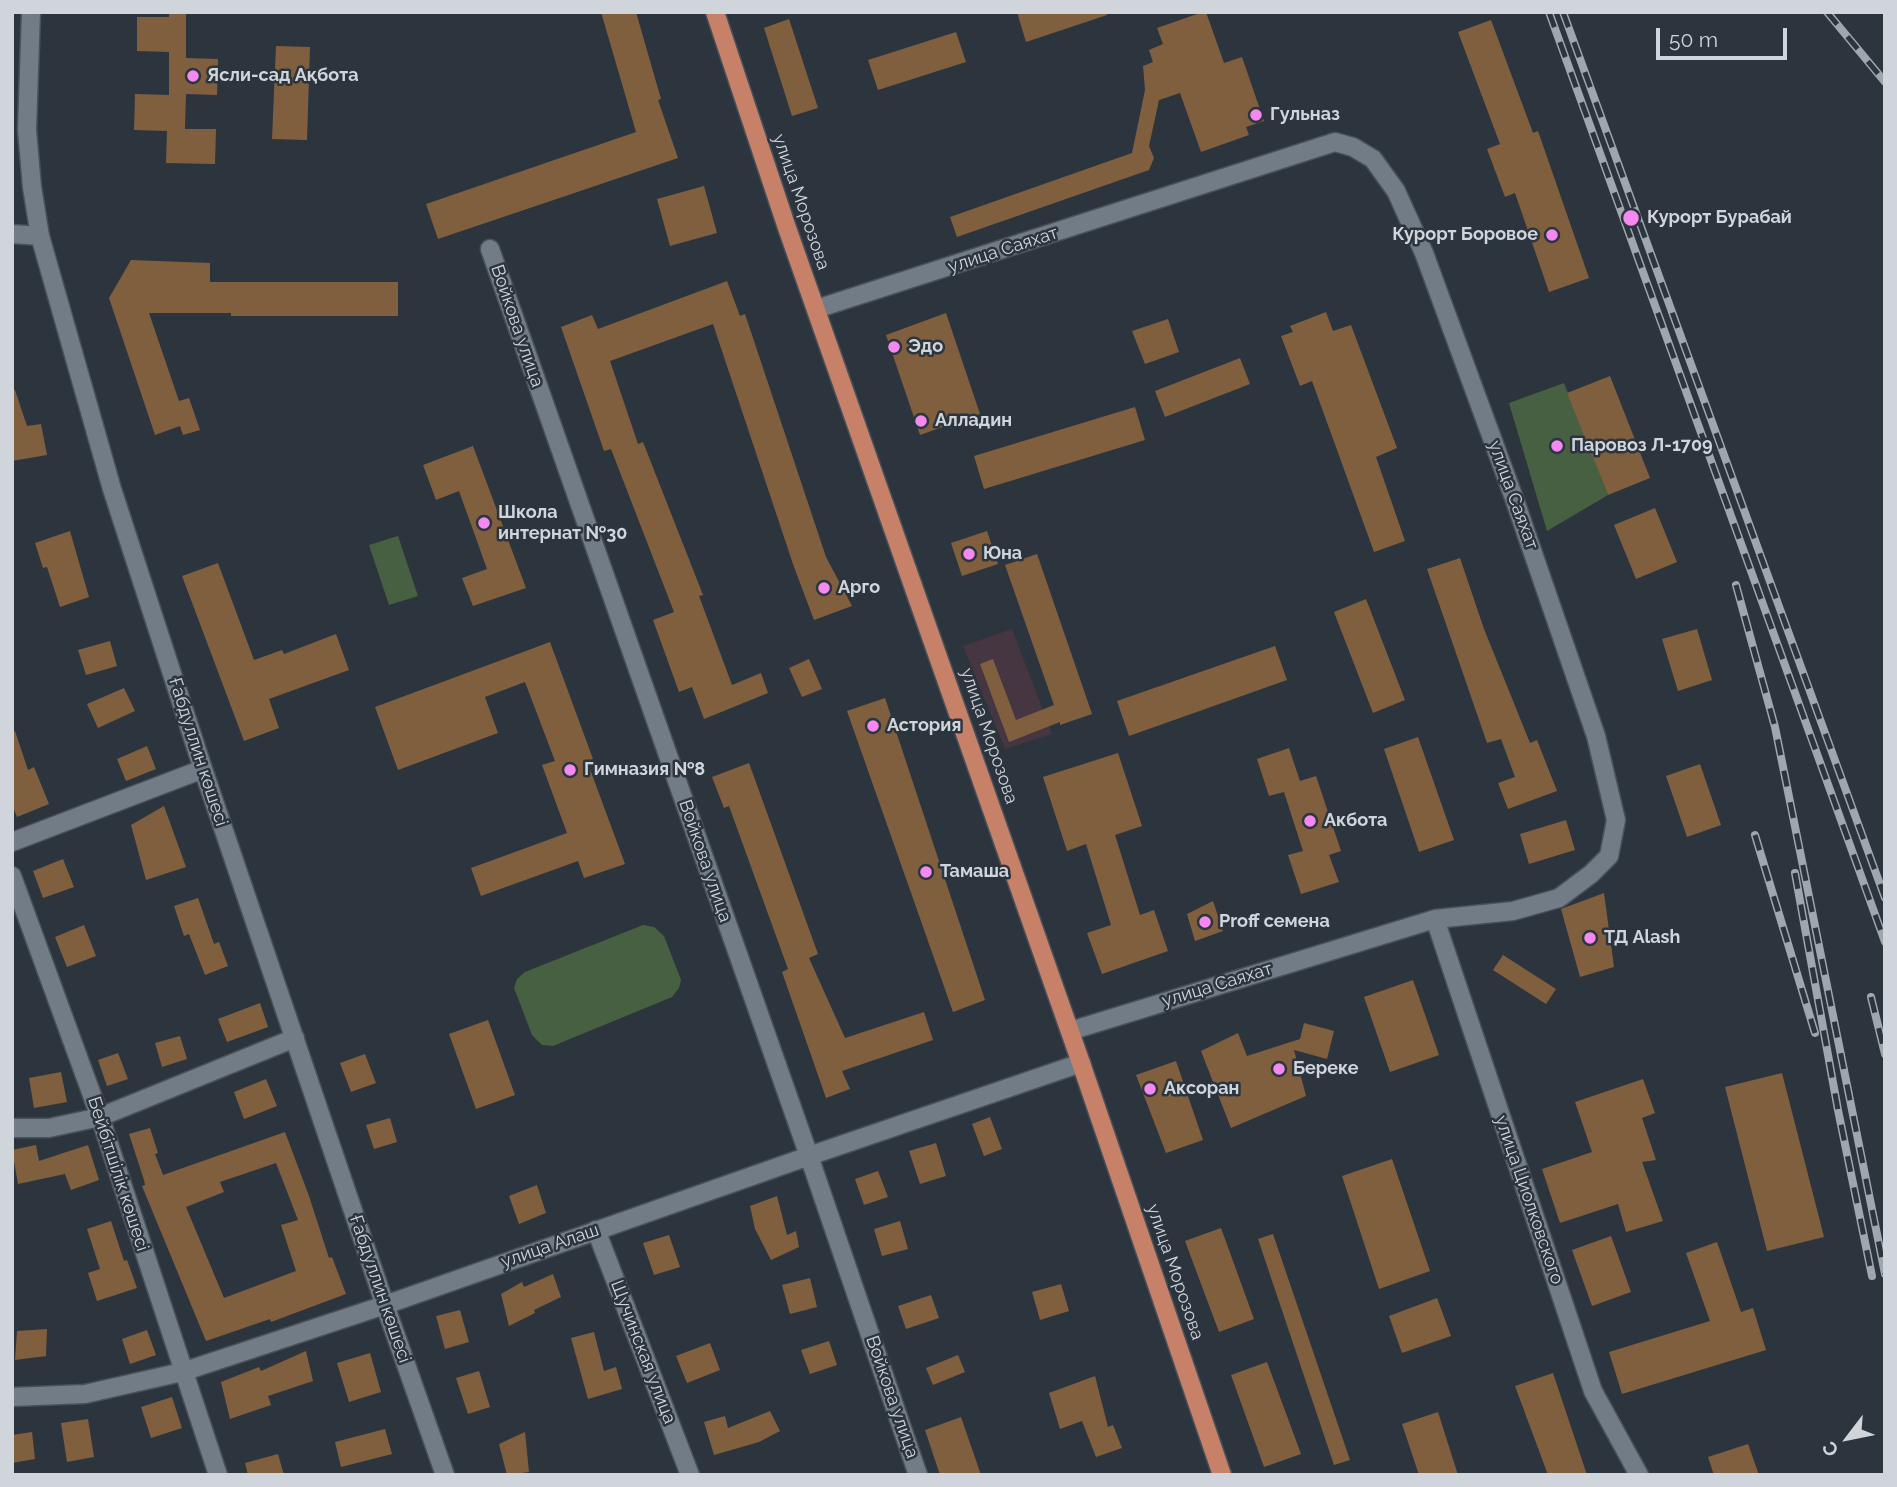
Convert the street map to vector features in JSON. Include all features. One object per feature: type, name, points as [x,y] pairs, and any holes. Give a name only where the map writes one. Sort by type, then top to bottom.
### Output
[{"type":"main road","name":"улица Морозова","points":[[715,12],[786,225],[1070,1031],[1222,1475]]},
{"type":"street","name":"Ғабдуллин көшесі","points":[[31,12],[27,130],[40,236],[112,489],[203,769],[445,1475]]},
{"type":"street","name":"улица Саяхат","points":[[816,309],[1335,142],[1373,159],[1395,191],[1424,253],[1514,498],[1596,736],[1616,820],[1609,856],[1591,874],[1559,898],[1513,911],[1435,919],[1070,1031]]},
{"type":"street","points":[[12,234],[40,236]]},
{"type":"street","name":"Войкова улица","points":[[490,249],[809,1156],[918,1475]]},
{"type":"street","points":[[12,842],[203,769]]},
{"type":"street","name":"Бейбітшілік көшесі","points":[[12,876],[100,1117],[218,1475]]},
{"type":"street","name":"улица Циолковского","points":[[1435,919],[1593,1391],[1639,1475]]},
{"type":"street","points":[[12,1128],[49,1128],[100,1117],[295,1038]]},
{"type":"street","name":"улица Алаш","points":[[12,1397],[85,1394],[182,1372],[385,1305],[1081,1063]]},
{"type":"street","name":"Щучинская улица","points":[[596,1230],[690,1475]]},
{"type":"shaded area","points":[[1012,629],[1052,734],[1005,749],[963,646]]},
{"type":"green space","points":[[1564,383],[1608,495],[1547,531],[1509,403]]},
{"type":"green space","points":[[398,536],[418,596],[389,605],[369,545]]},
{"type":"green space","points":[[643,925],[654,927],[664,936],[681,980],[672,997],[553,1046],[542,1045],[532,1035],[514,988],[517,979],[525,972]]},
{"type":"building","name":"Ясли-сад Ақбота","points":[[169,12],[186,12],[186,58],[218,59],[217,95],[186,94],[185,129],[216,129],[215,164],[166,163],[167,131],[134,130],[135,94],[169,95],[169,52],[137,51],[137,17],[169,17]]},
{"type":"building","points":[[601,12],[636,12],[661,99],[658,100],[678,158],[438,239],[426,204],[636,132]]},
{"type":"building","points":[[1017,12],[1106,12],[1107,15],[1026,42]]},
{"type":"building","points":[[1206,12],[1224,63],[1242,57],[1264,121],[1246,127],[1249,135],[1201,152],[1180,93],[1159,100],[1149,146],[1154,158],[1149,170],[957,237],[950,217],[1132,153],[1145,90],[1143,66],[1153,62],[1149,50],[1163,44],[1157,28]]},
{"type":"building","points":[[789,19],[818,108],[792,116],[764,28]]},
{"type":"building","points":[[1491,20],[1533,133],[1538,131],[1589,278],[1549,292],[1515,193],[1505,197],[1487,149],[1500,144],[1458,32]]},
{"type":"building","points":[[956,32],[966,62],[878,90],[868,60]]},
{"type":"building","points":[[276,46],[310,47],[307,140],[272,139]]},
{"type":"building","points":[[704,186],[717,233],[670,246],[657,199]]},
{"type":"building","points":[[131,260],[210,263],[210,282],[398,282],[398,316],[149,313],[179,401],[189,398],[200,430],[183,435],[180,426],[155,435],[109,298]]},
{"type":"building","points":[[727,281],[740,316],[745,314],[826,557],[852,606],[814,620],[713,324],[610,361],[638,444],[643,442],[703,595],[699,596],[732,685],[761,673],[768,693],[704,719],[692,687],[679,692],[653,620],[674,612],[611,449],[604,451],[561,327],[592,315],[598,329]]},
{"type":"building","points":[[1326,312],[1333,331],[1351,325],[1397,448],[1376,457],[1405,541],[1374,552],[1312,381],[1300,386],[1281,336],[1293,332],[1290,326]]},
{"type":"building","points":[[946,313],[980,414],[920,435],[886,335]]},
{"type":"building","points":[[1168,319],[1179,352],[1145,364],[1132,331]]},
{"type":"building","points":[[1240,358],[1250,384],[1165,417],[1155,391]]},
{"type":"building","points":[[1610,376],[1650,478],[1608,495],[1567,393]]},
{"type":"building","points":[[12,390],[15,390],[27,426],[41,424],[47,455],[12,461]]},
{"type":"building","points":[[1135,407],[1145,440],[984,489],[974,456]]},
{"type":"building","points":[[473,446],[526,588],[473,606],[462,578],[487,569],[459,491],[436,500],[423,465]]},
{"type":"building","points":[[1655,508],[1677,562],[1636,579],[1614,525]]},
{"type":"building","points":[[70,531],[89,597],[60,607],[47,567],[43,568],[35,543]]},
{"type":"building","points":[[987,531],[998,564],[962,576],[951,543]]},
{"type":"building","points":[[1037,554],[1092,714],[1060,725],[1060,722],[1009,742],[980,664],[993,659],[1016,720],[1054,705],[1005,565]]},
{"type":"building","points":[[1460,558],[1484,629],[1530,743],[1537,740],[1557,791],[1508,809],[1498,783],[1515,777],[1501,739],[1487,743],[1427,569]]},
{"type":"building","points":[[218,563],[254,660],[282,650],[284,654],[336,634],[349,670],[269,699],[279,728],[244,741],[182,576]]},
{"type":"building","points":[[1366,599],[1405,700],[1373,713],[1334,612]]},
{"type":"building","points":[[1697,629],[1712,680],[1678,691],[1662,639]]},
{"type":"building","points":[[110,641],[117,666],[86,675],[78,650]]},
{"type":"building","points":[[550,642],[593,759],[587,761],[625,864],[584,878],[578,861],[481,896],[471,868],[567,833],[542,765],[555,761],[525,682],[485,697],[498,733],[398,770],[375,707]]},
{"type":"building","points":[[1275,646],[1287,680],[1129,736],[1117,701]]},
{"type":"building","points":[[809,659],[822,689],[802,697],[789,668]]},
{"type":"building","points":[[124,688],[135,711],[98,728],[87,704]]},
{"type":"building","points":[[885,698],[985,1000],[953,1012],[847,711]]},
{"type":"building","points":[[15,731],[28,770],[34,767],[49,804],[17,817],[12,805],[12,732]]},
{"type":"building","points":[[1418,737],[1454,840],[1419,852],[1384,749]]},
{"type":"building","points":[[147,746],[156,769],[126,781],[117,759]]},
{"type":"building","points":[[1289,748],[1300,781],[1316,776],[1341,851],[1329,855],[1339,882],[1301,894],[1288,855],[1303,851],[1284,792],[1269,796],[1257,759]]},
{"type":"building","points":[[1118,753],[1142,826],[1115,835],[1140,915],[1154,910],[1168,951],[1102,974],[1087,933],[1111,925],[1086,844],[1067,851],[1043,777]]},
{"type":"building","points":[[749,763],[818,954],[809,958],[845,1038],[924,1012],[933,1040],[842,1071],[850,1089],[826,1098],[782,972],[788,969],[729,806],[724,808],[712,777]]},
{"type":"building","points":[[1700,764],[1721,825],[1687,837],[1666,776]]},
{"type":"building","points":[[164,806],[186,867],[146,880],[131,825]]},
{"type":"building","points":[[1566,820],[1575,850],[1529,864],[1520,834]]},
{"type":"building","points":[[63,859],[74,887],[43,898],[33,871]]},
{"type":"building","name":"ТД Alash","points":[[1604,893],[1614,967],[1580,977],[1561,909]]},
{"type":"building","points":[[198,898],[214,944],[219,942],[228,966],[205,975],[189,934],[184,936],[174,906]]},
{"type":"building","name":"Proff семена","points":[[1213,901],[1223,931],[1195,941],[1187,914]]},
{"type":"building","points":[[84,925],[96,956],[67,967],[55,937]]},
{"type":"building","points":[[1503,955],[1556,989],[1546,1004],[1493,970]]},
{"type":"building","points":[[1413,980],[1439,1055],[1390,1072],[1364,997]]},
{"type":"building","points":[[260,1003],[268,1027],[227,1042],[218,1019]]},
{"type":"building","points":[[488,1020],[515,1095],[476,1109],[449,1034]]},
{"type":"building","points":[[1304,1023],[1334,1031],[1327,1059],[1294,1050],[1306,1096],[1231,1128],[1201,1051],[1238,1033],[1247,1056],[1300,1039]]},
{"type":"building","points":[[180,1036],[187,1059],[162,1067],[155,1043]]},
{"type":"building","points":[[118,1053],[128,1079],[107,1086],[98,1060]]},
{"type":"building","points":[[365,1054],[376,1083],[351,1092],[340,1063]]},
{"type":"building","points":[[1176,1061],[1203,1140],[1166,1153],[1136,1075]]},
{"type":"building","points":[[61,1072],[67,1102],[34,1108],[29,1078]]},
{"type":"building","points":[[1782,1073],[1824,1237],[1767,1251],[1725,1087]]},
{"type":"building","points":[[266,1079],[277,1106],[244,1119],[234,1092]]},
{"type":"building","points":[[1643,1079],[1655,1113],[1642,1118],[1656,1160],[1642,1162],[1663,1221],[1626,1232],[1618,1204],[1560,1223],[1542,1169],[1592,1152],[1575,1102]]},
{"type":"building","points":[[990,1117],[1002,1149],[984,1156],[972,1124]]},
{"type":"building","points":[[390,1118],[397,1142],[374,1149],[366,1125]]},
{"type":"building","points":[[150,1128],[158,1153],[155,1154],[163,1175],[285,1132],[329,1258],[332,1257],[346,1294],[271,1322],[270,1319],[206,1341],[142,1186],[145,1185],[144,1180],[129,1134]],"holes":[[[276,1163],[298,1220],[281,1225],[296,1271],[224,1298],[186,1207],[224,1192],[220,1182]]]},
{"type":"building","points":[[936,1143],[946,1176],[920,1184],[909,1151]]},
{"type":"building","points":[[36,1145],[39,1161],[88,1145],[99,1180],[71,1190],[65,1174],[18,1184],[12,1150]]},
{"type":"building","points":[[1392,1159],[1430,1271],[1379,1289],[1342,1176]]},
{"type":"building","points":[[878,1171],[888,1197],[864,1205],[855,1179]]},
{"type":"building","points":[[537,1185],[546,1213],[519,1224],[509,1196]]},
{"type":"building","points":[[777,1196],[787,1235],[796,1231],[799,1247],[771,1260],[755,1229],[750,1206]]},
{"type":"building","points":[[111,1221],[124,1261],[127,1260],[137,1288],[97,1301],[88,1273],[100,1269],[87,1229]]},
{"type":"building","points":[[900,1221],[908,1249],[882,1256],[874,1229]]},
{"type":"building","points":[[1221,1228],[1254,1319],[1219,1332],[1185,1241]]},
{"type":"building","points":[[1273,1234],[1350,1460],[1334,1465],[1258,1239]]},
{"type":"building","points":[[669,1235],[680,1267],[654,1275],[643,1243]]},
{"type":"building","points":[[1611,1236],[1631,1292],[1592,1306],[1572,1250]]},
{"type":"building","points":[[1717,1242],[1741,1312],[1753,1308],[1766,1350],[1622,1394],[1609,1352],[1710,1321],[1686,1253]]},
{"type":"building","points":[[553,1274],[561,1297],[509,1326],[501,1294],[522,1282],[524,1287]]},
{"type":"building","points":[[810,1278],[817,1307],[790,1314],[782,1285]]},
{"type":"building","points":[[1061,1284],[1069,1311],[1040,1320],[1032,1292]]},
{"type":"building","points":[[931,1295],[939,1318],[906,1329],[898,1306]]},
{"type":"building","points":[[1437,1298],[1451,1336],[1402,1353],[1389,1316]]},
{"type":"building","points":[[460,1310],[469,1342],[445,1349],[436,1316]]},
{"type":"building","points":[[47,1329],[46,1356],[15,1360],[17,1331]]},
{"type":"building","points":[[147,1330],[156,1355],[130,1364],[122,1339]]},
{"type":"building","points":[[594,1332],[604,1371],[616,1367],[622,1389],[588,1399],[571,1338]]},
{"type":"building","points":[[829,1341],[837,1365],[810,1374],[801,1350]]},
{"type":"building","points":[[710,1343],[720,1370],[687,1383],[676,1356]]},
{"type":"building","points":[[306,1351],[313,1381],[268,1396],[271,1405],[230,1419],[221,1382],[259,1367],[261,1371]]},
{"type":"building","points":[[370,1353],[381,1392],[349,1402],[337,1363]]},
{"type":"building","points":[[958,1355],[965,1372],[933,1385],[926,1368]]},
{"type":"building","points":[[1267,1362],[1301,1454],[1264,1467],[1231,1375]]},
{"type":"building","points":[[479,1371],[490,1407],[468,1414],[456,1378]]},
{"type":"building","points":[[1553,1373],[1587,1475],[1548,1475],[1515,1386]]},
{"type":"building","points":[[1095,1376],[1108,1427],[1113,1425],[1122,1448],[1096,1457],[1082,1421],[1060,1429],[1049,1393]]},
{"type":"building","points":[[172,1397],[182,1428],[151,1438],[141,1407]]},
{"type":"building","points":[[770,1411],[780,1431],[759,1442],[714,1455],[704,1422],[725,1416],[728,1428]]},
{"type":"building","points":[[1438,1412],[1458,1475],[1419,1475],[1402,1424]]},
{"type":"building","points":[[961,1417],[981,1475],[940,1475],[925,1430]]},
{"type":"building","points":[[88,1419],[94,1457],[67,1462],[61,1423]]},
{"type":"building","points":[[385,1429],[392,1454],[341,1467],[335,1442]]},
{"type":"building","points":[[32,1432],[35,1459],[12,1463],[12,1435]]},
{"type":"building","points":[[525,1432],[529,1472],[507,1475],[499,1444]]},
{"type":"building","points":[[1748,1444],[1759,1475],[1714,1475],[1708,1457]]},
{"type":"building","points":[[278,1454],[284,1475],[248,1475],[245,1463]]},
{"type":"railway","points":[[1549,12],[1885,942]]},
{"type":"railway","points":[[1563,12],[1885,898]]},
{"type":"railway","points":[[1827,12],[1885,82]]},
{"type":"railway","points":[[1736,585],[1775,727],[1885,1274]]},
{"type":"railway","points":[[1755,835],[1815,1033]]},
{"type":"railway","points":[[1795,873],[1838,1110],[1872,1276]]},
{"type":"railway","points":[[1871,997],[1885,1054]]},
{"type":"place","name":"Ясли-сад Ақбота","points":[[193,76]]},
{"type":"place","name":"Гульназ","points":[[1256,115]]},
{"type":"place","name":"Курорт Бурабай","points":[[1631,218]]},
{"type":"place","name":"Курорт Боровое","points":[[1552,235]]},
{"type":"place","name":"Эдо","points":[[894,347]]},
{"type":"place","name":"Алладин","points":[[921,421]]},
{"type":"place","name":"Паровоз Л-1709","points":[[1557,446]]},
{"type":"place","name":"Школа интернат №30","points":[[484,523]]},
{"type":"place","name":"Юна","points":[[969,554]]},
{"type":"place","name":"Арго","points":[[824,588]]},
{"type":"place","name":"Астория","points":[[873,726]]},
{"type":"place","name":"Гимназия №8","points":[[570,770]]},
{"type":"place","name":"Акбота","points":[[1310,821]]},
{"type":"place","name":"Тамаша","points":[[926,872]]},
{"type":"place","name":"Proff семена","points":[[1205,922]]},
{"type":"place","name":"ТД Alash","points":[[1590,938]]},
{"type":"place","name":"Береке","points":[[1279,1069]]},
{"type":"place","name":"Аксоран","points":[[1150,1089]]}]
